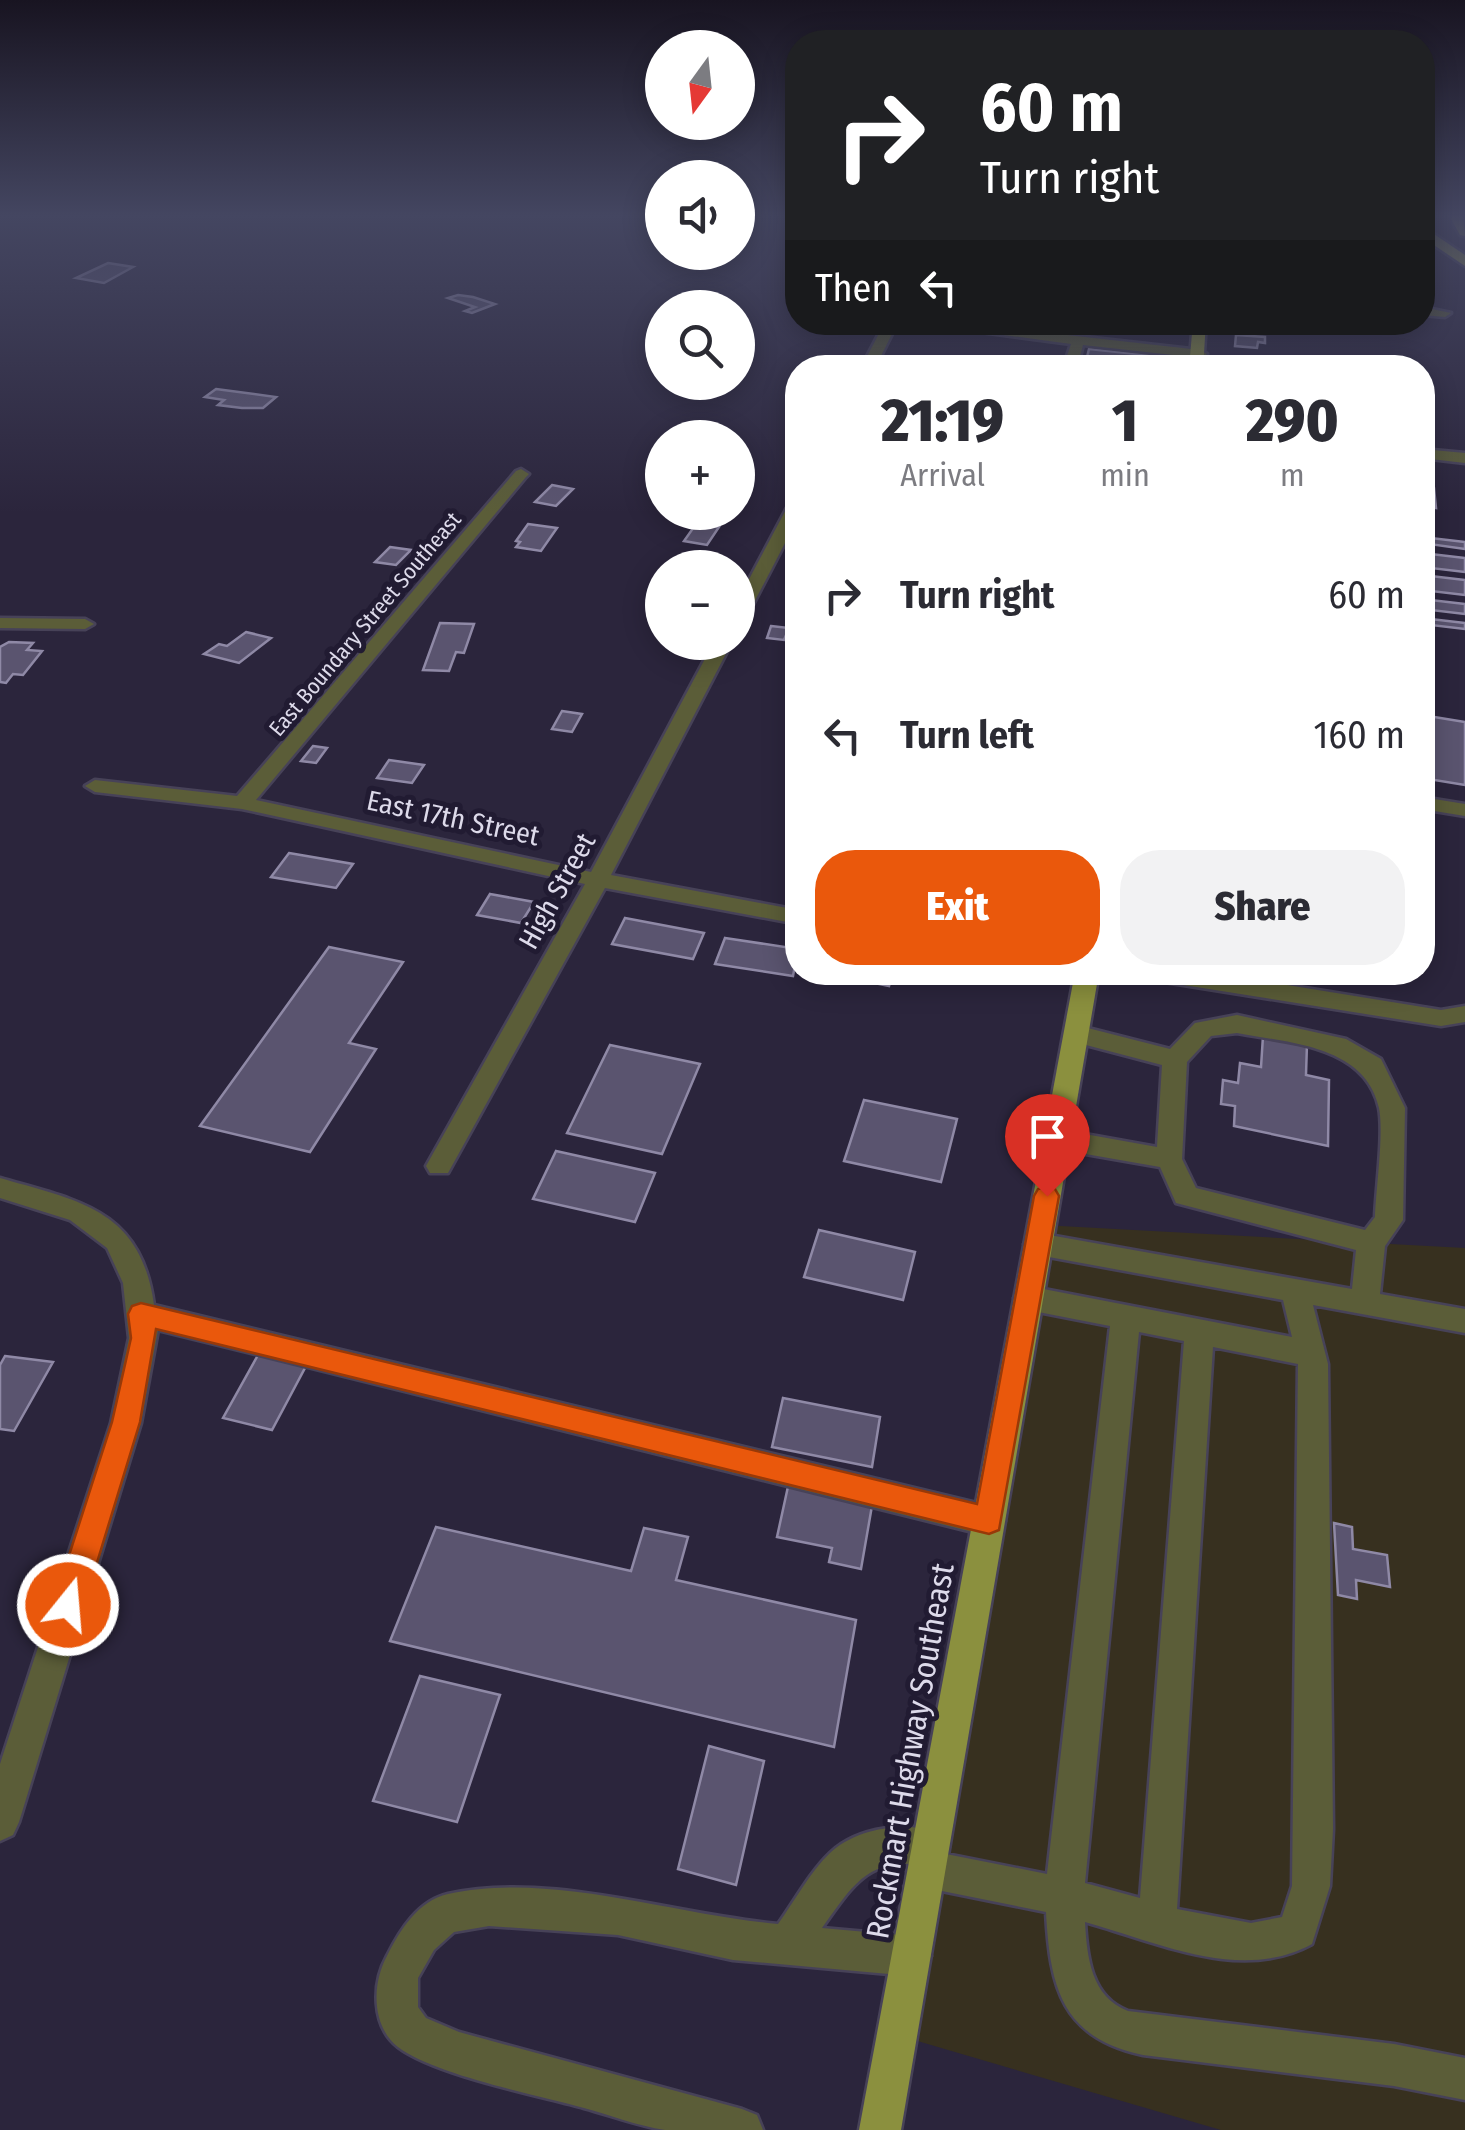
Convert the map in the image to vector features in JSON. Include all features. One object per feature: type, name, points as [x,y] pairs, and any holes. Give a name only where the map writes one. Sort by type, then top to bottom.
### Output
[{"type":"main road","name":"Rockmart Highway Southeast","points":[[880,2130],[1085,985]]},
{"type":"street","points":[[1032,335],[1164,355]]},
{"type":"street","points":[[1074,355],[1078,340]]},
{"type":"street","points":[[1435,455],[1465,458]]},
{"type":"street","name":"East Boundary Street Southeast","points":[[242,803],[521,474]]},
{"type":"street","points":[[755,584],[785,527]]},
{"type":"street","points":[[0,623],[85,624]]},
{"type":"street","name":"High Street","points":[[439,1166],[598,880],[714,660]]},
{"type":"street","name":"East 17th Street","points":[[96,786],[242,803],[598,880],[785,916]]},
{"type":"street","points":[[1435,805],[1465,810]]},
{"type":"street","points":[[1234,985],[1441,1018],[1465,1014]]},
{"type":"street","points":[[1364,1305],[1371,1243],[1389,1220],[1392,1108],[1372,1065],[1338,1045],[1237,1024],[1204,1029],[1175,1059],[1168,1159],[1186,1196],[1371,1243]]},
{"type":"street","points":[[1076,1034],[1175,1059]]},
{"type":"street","points":[[1057,1139],[1168,1159]]},
{"type":"street","points":[[0,1188],[79,1212],[118,1241],[137,1284],[144,1338],[126,1422],[0,1822]]},
{"type":"street","points":[[1038,1244],[1465,1321]]},
{"type":"street","points":[[787,1945],[845,1864],[888,1844],[1158,1924],[1251,1943],[1280,1940],[1298,1930],[1305,1916],[1314,1830],[1314,1418],[1310,1354],[1296,1292]]},
{"type":"street","points":[[1028,1298],[1310,1354]]},
{"type":"street","points":[[141,1314],[989,1520]]},
{"type":"street","points":[[1126,1318],[1064,1897],[1068,1960],[1076,1986],[1092,2010],[1111,2027],[1143,2035],[1394,2065],[1465,2079]]},
{"type":"street","points":[[1158,1924],[1199,1332]]},
{"type":"street","points":[[742,2130],[454,2052],[412,2032],[400,2017],[396,1996],[399,1973],[420,1936],[445,1914],[489,1908],[618,1916],[733,1940],[911,1956]]},
{"type":"shaded area","points":[[1042,1225],[1465,1248],[1465,2130],[1221,2130],[897,2035]]},
{"type":"building","points":[[1236,335],[1265,337],[1265,343],[1258,342],[1257,348],[1235,346]]},
{"type":"building","points":[[1089,349],[1146,355],[1088,355]]},
{"type":"building","points":[[216,389],[276,397],[263,408],[218,405],[224,400],[205,397]]},
{"type":"building","points":[[552,485],[573,489],[556,506],[535,502]]},
{"type":"building","points":[[528,524],[557,528],[541,551],[516,547]]},
{"type":"building","points":[[692,530],[717,530],[707,545],[684,541]]},
{"type":"building","points":[[1435,539],[1465,542],[1465,549],[1435,545]]},
{"type":"building","points":[[390,547],[411,550],[396,565],[375,562]]},
{"type":"building","points":[[1435,555],[1465,558],[1465,572],[1435,569]]},
{"type":"building","points":[[1435,577],[1465,580],[1465,595],[1435,592]]},
{"type":"building","points":[[1435,601],[1465,604],[1465,614],[1435,611]]},
{"type":"building","points":[[1435,620],[1465,623],[1465,629],[1435,626]]},
{"type":"building","points":[[440,623],[474,624],[464,653],[456,652],[449,671],[423,670]]},
{"type":"building","points":[[771,626],[785,628],[784,640],[767,638]]},
{"type":"building","points":[[246,632],[271,638],[239,663],[204,654],[219,644],[227,646]]},
{"type":"building","points":[[9,642],[33,643],[27,650],[42,651],[23,675],[13,674],[6,683],[0,682],[0,647]]},
{"type":"building","points":[[562,711],[582,714],[572,732],[552,729]]},
{"type":"building","points":[[1435,717],[1465,722],[1465,785],[1435,780]]},
{"type":"building","points":[[313,746],[327,748],[316,763],[301,761]]},
{"type":"building","points":[[389,760],[424,765],[412,783],[377,778]]},
{"type":"building","points":[[289,853],[353,864],[336,888],[271,877]]},
{"type":"building","points":[[490,894],[534,902],[521,923],[477,915]]},
{"type":"building","points":[[625,918],[704,933],[693,959],[612,944]]},
{"type":"building","points":[[725,938],[785,947],[785,975],[715,964]]},
{"type":"building","points":[[329,947],[403,962],[349,1043],[376,1049],[310,1152],[200,1126]]},
{"type":"building","points":[[1263,1036],[1307,1044],[1306,1075],[1329,1080],[1328,1146],[1234,1126],[1235,1106],[1221,1104],[1223,1080],[1238,1083],[1240,1063],[1261,1067]]},
{"type":"building","points":[[610,1045],[700,1064],[662,1154],[567,1133]]},
{"type":"building","points":[[864,1100],[957,1119],[941,1182],[844,1161]]},
{"type":"building","points":[[556,1151],[655,1173],[635,1222],[533,1199]]},
{"type":"building","points":[[819,1230],[915,1252],[903,1300],[804,1277]]},
{"type":"building","points":[[258,1355],[306,1366],[272,1430],[223,1418]]},
{"type":"building","points":[[5,1356],[53,1362],[14,1431],[0,1429],[0,1365]]},
{"type":"building","points":[[783,1398],[880,1417],[872,1467],[772,1447]]},
{"type":"building","points":[[789,1482],[873,1500],[861,1569],[829,1562],[832,1548],[777,1537]]},
{"type":"building","points":[[1334,1523],[1352,1527],[1353,1549],[1387,1555],[1390,1587],[1356,1580],[1357,1599],[1338,1595]]},
{"type":"building","points":[[436,1527],[631,1571],[644,1528],[688,1537],[676,1580],[856,1620],[834,1747],[390,1641]]},
{"type":"building","points":[[420,1676],[500,1695],[457,1822],[373,1801]]},
{"type":"building","points":[[709,1746],[764,1761],[736,1885],[678,1869]]},
{"type":"route","points":[[68,1605],[126,1422],[144,1338],[141,1314],[989,1520],[1047,1196]]}]
